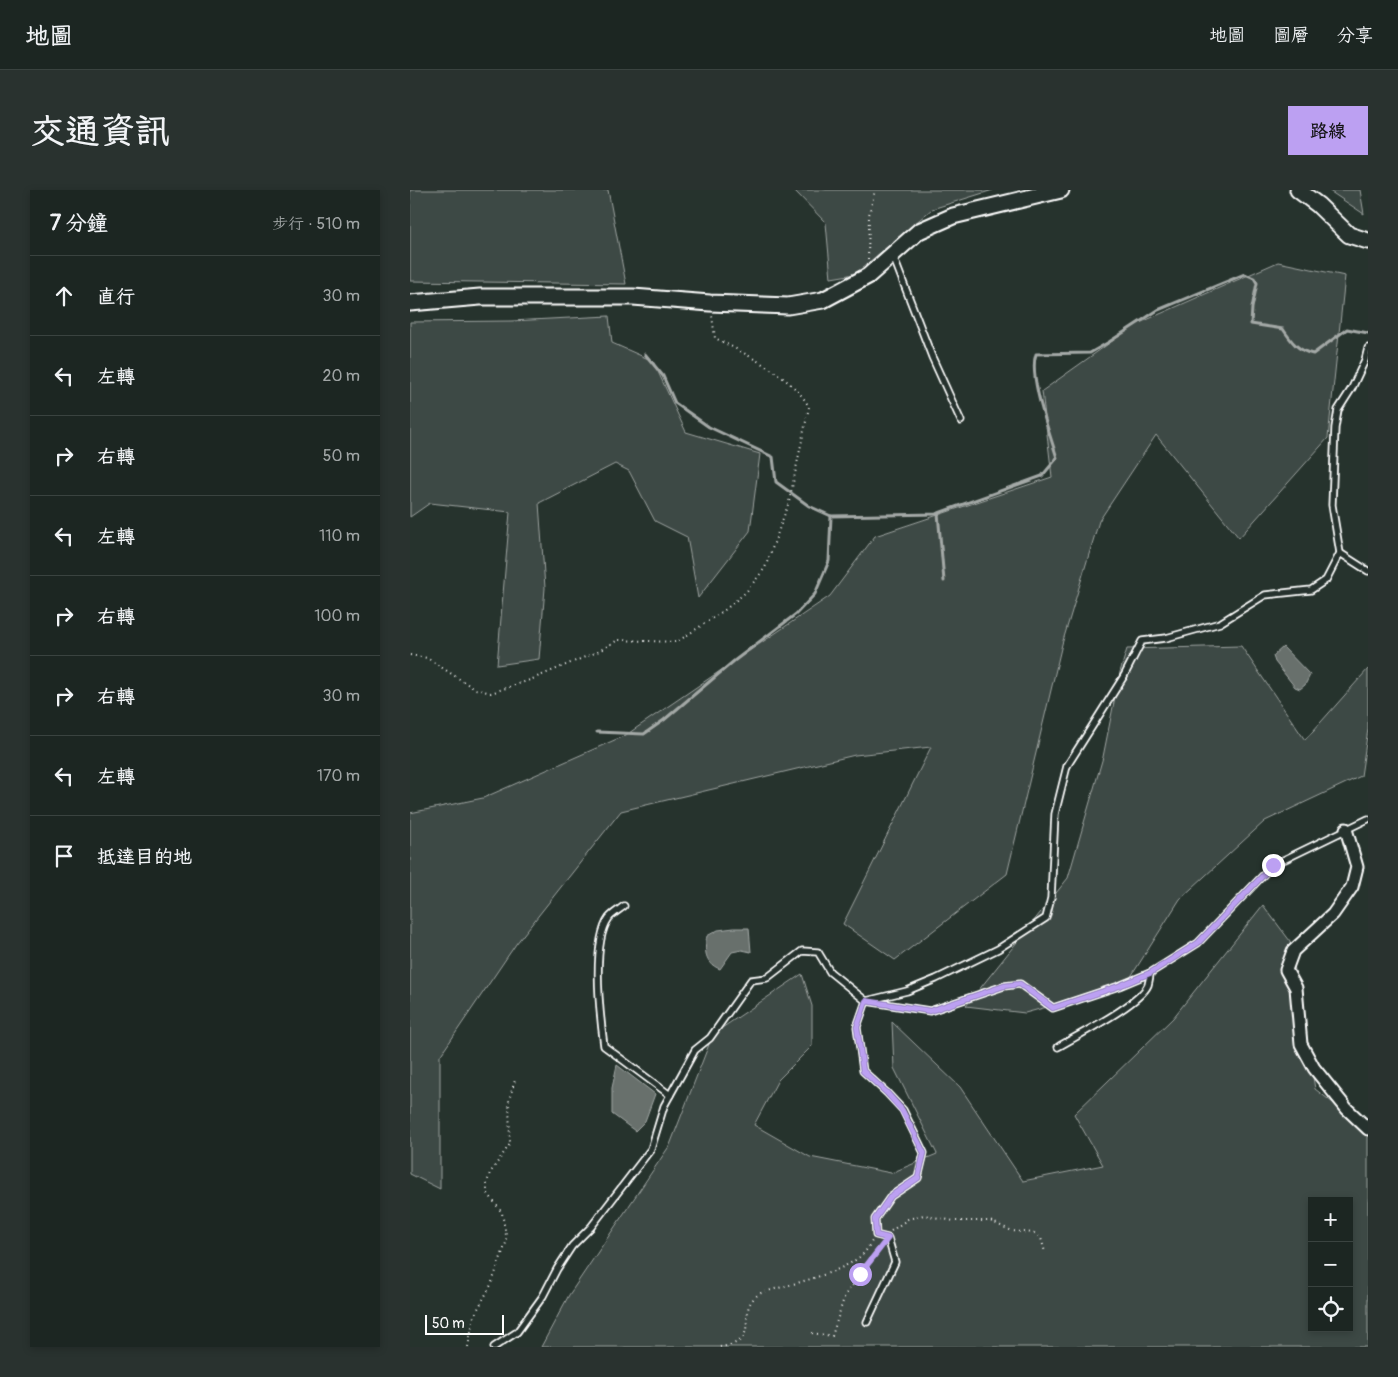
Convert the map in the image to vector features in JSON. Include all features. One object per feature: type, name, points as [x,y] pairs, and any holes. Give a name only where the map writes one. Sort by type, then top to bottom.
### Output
[{"type":"street","points":[[410,303],[499,297],[633,298],[788,306],[822,300],[868,276],[919,231],[953,216],[1061,190]]},
{"type":"street","points":[[1298,190],[1318,205],[1349,235],[1368,241]]},
{"type":"street","points":[[1346,829],[1357,867],[1352,887],[1333,914],[1292,951],[1286,970],[1296,988],[1301,1044],[1314,1068],[1347,1109],[1368,1129]]},
{"type":"lane","points":[[893,255],[932,357],[961,421]]},
{"type":"lane","points":[[866,1001],[907,991],[936,979],[998,949],[1046,918],[1051,898],[1055,814],[1067,766],[1124,676],[1142,641],[1166,638],[1220,623],[1265,595],[1311,590],[1326,580],[1340,553],[1332,506],[1335,428],[1338,410],[1352,388],[1365,360],[1368,348]]},
{"type":"lane","points":[[1340,553],[1368,572]]},
{"type":"lane","points":[[494,1347],[516,1332],[543,1296],[572,1246],[591,1227],[651,1149],[664,1106],[695,1050],[710,1038],[751,980],[767,978],[802,951],[818,952],[830,972],[866,1001],[930,1011],[1004,986],[1020,984],[1053,1008],[1119,986],[1150,973],[1198,943],[1273,865],[1368,819]]},
{"type":"lane","points":[[624,906],[609,918],[601,938],[597,988],[604,1046],[670,1095]]},
{"type":"lane","points":[[1058,1047],[1126,1006],[1140,995],[1148,985],[1150,973]]},
{"type":"lane","points":[[866,1001],[857,1027],[863,1071],[902,1110],[924,1153],[918,1178],[891,1196],[875,1219],[876,1235],[888,1238],[895,1262],[867,1322]]},
{"type":"path","points":[[868,276],[869,215],[875,190]]},
{"type":"path","points":[[410,655],[427,658],[475,690],[491,693],[530,680],[589,655],[618,640],[677,642],[726,609],[746,592],[765,568],[790,502],[809,407],[803,396],[768,367],[715,338],[710,303]]},
{"type":"path","points":[[468,1347],[474,1316],[491,1285],[506,1243],[502,1213],[488,1192],[487,1183],[490,1173],[510,1144],[509,1100],[515,1080]]},
{"type":"path","points":[[812,1333],[832,1336],[845,1294],[888,1238],[887,1234],[908,1219],[924,1215],[954,1221],[990,1221],[1012,1231],[1034,1233],[1041,1238],[1045,1252]]},
{"type":"path","points":[[720,1347],[738,1341],[743,1336],[749,1303],[754,1297],[761,1293],[830,1272],[848,1264],[865,1252],[876,1235]]},
{"type":"shaded area","points":[[410,190],[608,190],[626,284],[410,281]]},
{"type":"shaded area","points":[[794,190],[993,190],[932,209],[855,274],[831,278],[826,223]]},
{"type":"shaded area","points":[[1328,190],[1360,190],[1364,214]]},
{"type":"shaded area","points":[[1278,262],[1345,276],[1328,438],[1239,538],[1156,435],[1099,521],[1062,644],[1007,874],[895,960],[843,924],[931,747],[855,755],[621,811],[516,944],[440,1056],[440,1189],[410,1174],[410,813],[483,798],[626,735],[830,596],[875,536],[1052,477],[1042,391],[1135,325]]},
{"type":"shaded area","points":[[609,316],[612,343],[653,361],[686,432],[760,454],[750,531],[698,598],[687,537],[655,521],[629,471],[615,464],[539,503],[545,588],[539,659],[497,665],[510,512],[430,503],[410,517],[410,322],[511,321]]},
{"type":"shaded area","points":[[1241,646],[1305,740],[1368,669],[1368,729],[1361,776],[1265,821],[1180,899],[1125,986],[1025,1013],[966,1006],[1068,878],[1103,757],[1120,672],[1127,649]]},
{"type":"shaded area","points":[[1283,647],[1310,675],[1305,685],[1300,689],[1295,687],[1275,662],[1273,656]]},
{"type":"shaded area","points":[[1263,905],[1290,941],[1315,1089],[1368,1130],[1368,1347],[541,1347],[569,1295],[670,1145],[713,1034],[802,974],[812,1006],[812,1046],[778,1080],[754,1125],[810,1157],[891,1173],[937,1154],[894,1068],[892,1022],[960,1087],[1023,1181],[1103,1165],[1074,1114],[1173,1018]]},
{"type":"shaded area","points":[[749,928],[751,952],[742,950],[732,952],[720,969],[711,963],[706,955],[707,936],[718,930]]},
{"type":"shaded area","points":[[617,1065],[655,1094],[645,1121],[635,1131],[612,1114],[612,1088]]},
{"type":"waterway","points":[[645,354],[663,376],[675,403],[709,427],[773,457],[776,482],[809,506],[831,516],[936,514],[1042,476],[1057,458],[1037,390],[1034,364],[1036,354],[1090,353],[1158,310],[1245,274],[1254,278],[1257,283],[1251,324],[1283,329],[1303,351],[1313,354],[1347,329],[1368,333]]},
{"type":"waterway","points":[[938,513],[944,581]]},
{"type":"waterway","points":[[597,732],[644,734],[664,720],[734,661],[796,614],[815,594],[829,561],[831,516]]},
{"type":"route","points":[[860,1274],[888,1238],[876,1235],[875,1219],[891,1196],[918,1178],[924,1153],[902,1110],[863,1071],[857,1027],[866,1001],[930,1011],[1004,986],[1020,984],[1053,1008],[1119,986],[1150,973],[1198,943],[1273,865]]}]
